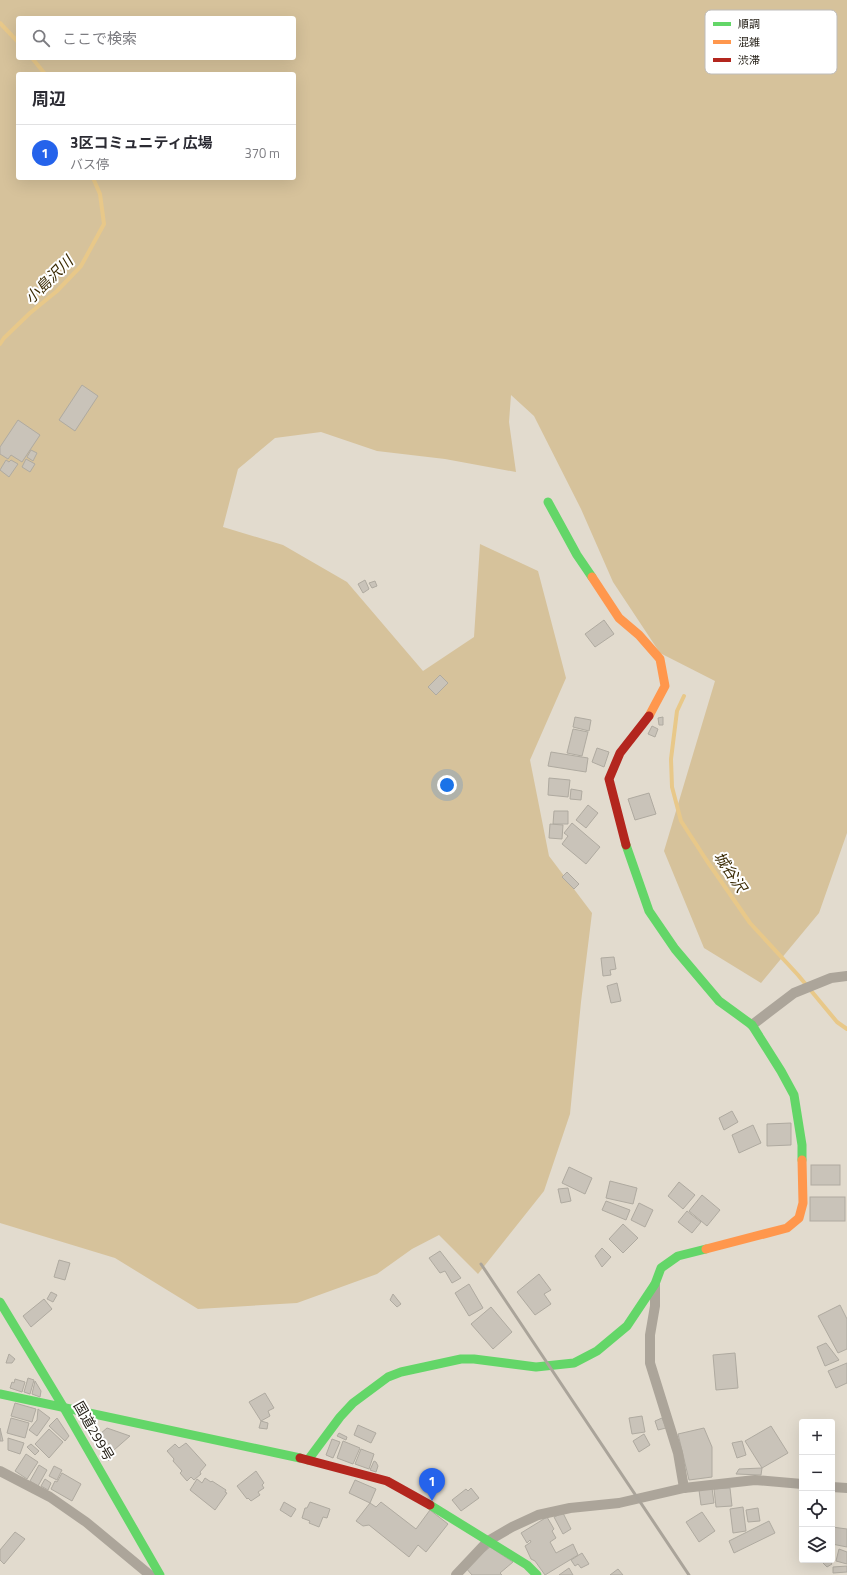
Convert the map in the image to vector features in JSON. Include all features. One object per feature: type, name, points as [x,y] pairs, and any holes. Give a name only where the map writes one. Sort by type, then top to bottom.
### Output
[{"type":"main road","points":[[308,1460],[340,1417],[353,1403],[388,1378],[401,1372],[461,1359],[474,1359],[536,1368],[574,1364],[597,1351],[627,1326],[655,1284],[661,1268],[678,1256],[787,1228],[799,1218],[804,1196],[802,1145],[794,1095],[754,1023],[719,1001],[675,949],[649,911],[628,852],[609,779],[620,753],[647,719],[665,686],[660,660],[639,635],[619,618],[577,555],[548,502]]},
{"type":"main road","name":"国道299号","points":[[0,1302],[64,1408],[160,1575]]},
{"type":"main road","points":[[0,1394],[308,1460],[387,1481],[434,1507],[527,1565],[537,1575]]},
{"type":"street","points":[[754,1023],[794,993],[831,978],[847,976]]},
{"type":"street","points":[[655,1284],[655,1306],[650,1335],[650,1363],[678,1453],[684,1488]]},
{"type":"street","points":[[0,1471],[50,1497],[74,1514],[150,1575]]},
{"type":"street","points":[[456,1575],[488,1542],[512,1527],[538,1515],[570,1508],[619,1503],[684,1488],[755,1480],[799,1484]]},
{"type":"street","points":[[835,1487],[847,1488]]},
{"type":"shaded area","points":[[0,0],[847,0],[847,833],[819,913],[761,983],[704,948],[664,851],[715,681],[660,653],[613,582],[581,509],[534,416],[511,395],[509,422],[516,472],[445,459],[377,451],[321,432],[275,438],[238,469],[223,527],[283,545],[347,582],[423,671],[474,637],[480,544],[538,571],[566,678],[530,760],[549,856],[592,913],[581,1002],[570,1114],[544,1191],[478,1274],[439,1235],[412,1249],[377,1274],[297,1303],[198,1309],[115,1258],[0,1223]]},
{"type":"building","points":[[82,385],[98,396],[75,431],[59,420]]},
{"type":"building","points":[[18,420],[40,435],[22,462],[11,455],[8,459],[0,454],[0,447]]},
{"type":"building","points":[[31,450],[37,453],[33,461],[27,457]]},
{"type":"building","points":[[26,459],[35,464],[30,472],[22,467]]},
{"type":"building","points":[[6,460],[9,462],[11,460],[18,464],[9,477],[0,470]]},
{"type":"building","points":[[365,580],[369,589],[363,593],[358,584]]},
{"type":"building","points":[[375,581],[377,586],[372,588],[369,583]]},
{"type":"building","points":[[604,620],[614,634],[595,647],[585,634]]},
{"type":"building","points":[[440,675],[448,683],[436,695],[428,687]]},
{"type":"building","points":[[575,717],[591,720],[589,731],[573,727]]},
{"type":"building","points":[[663,717],[663,725],[659,725],[658,718]]},
{"type":"building","points":[[652,726],[658,729],[655,737],[648,734]]},
{"type":"building","points":[[573,729],[588,732],[582,756],[567,753]]},
{"type":"building","points":[[597,748],[609,752],[604,767],[592,762]]},
{"type":"building","points":[[551,752],[588,758],[586,772],[548,766]]},
{"type":"building","points":[[549,778],[570,780],[568,797],[548,795]]},
{"type":"building","points":[[571,789],[582,791],[581,800],[570,799]]},
{"type":"building","points":[[649,793],[656,814],[635,820],[628,799]]},
{"type":"building","points":[[588,805],[598,813],[586,828],[576,820]]},
{"type":"building","points":[[554,811],[568,811],[568,824],[553,824]]},
{"type":"building","points":[[572,823],[600,847],[586,864],[562,844],[568,836],[564,833]]},
{"type":"building","points":[[550,824],[563,825],[562,839],[549,838]]},
{"type":"building","points":[[567,872],[579,884],[574,889],[562,877]]},
{"type":"building","points":[[614,957],[616,969],[610,970],[611,975],[603,976],[601,958]]},
{"type":"building","points":[[617,983],[621,1001],[611,1003],[607,986]]},
{"type":"building","points":[[732,1111],[738,1122],[724,1130],[719,1118]]},
{"type":"building","points":[[791,1123],[791,1145],[767,1146],[767,1124]]},
{"type":"building","points":[[753,1125],[761,1143],[739,1153],[732,1135]]},
{"type":"building","points":[[811,1165],[840,1165],[840,1185],[811,1185]]},
{"type":"building","points":[[569,1167],[592,1178],[585,1194],[562,1183]]},
{"type":"building","points":[[610,1181],[637,1188],[633,1204],[606,1198]]},
{"type":"building","points":[[679,1182],[695,1195],[683,1209],[668,1196]]},
{"type":"building","points":[[568,1188],[571,1201],[561,1203],[558,1189]]},
{"type":"building","points":[[702,1195],[720,1210],[707,1226],[689,1211]]},
{"type":"building","points":[[810,1197],[845,1197],[845,1221],[810,1221]]},
{"type":"building","points":[[606,1201],[630,1210],[626,1220],[602,1210]]},
{"type":"building","points":[[639,1203],[653,1210],[645,1227],[631,1220]]},
{"type":"building","points":[[687,1211],[701,1222],[692,1233],[678,1222]]},
{"type":"building","points":[[623,1224],[638,1238],[623,1253],[609,1239]]},
{"type":"building","points":[[602,1248],[611,1257],[602,1267],[595,1256]]},
{"type":"building","points":[[440,1251],[461,1278],[452,1283],[445,1271],[440,1273],[429,1258]]},
{"type":"building","points":[[59,1260],[70,1263],[65,1280],[54,1277]]},
{"type":"building","points":[[539,1274],[551,1290],[544,1294],[551,1304],[535,1315],[517,1292]]},
{"type":"building","points":[[469,1284],[483,1308],[469,1316],[455,1293]]},
{"type":"building","points":[[51,1292],[57,1295],[53,1302],[47,1299]]},
{"type":"building","points":[[393,1294],[401,1304],[397,1307],[390,1300]]},
{"type":"building","points":[[44,1299],[52,1309],[31,1327],[23,1316]]},
{"type":"building","points":[[840,1305],[847,1319],[847,1349],[838,1353],[818,1316]]},
{"type":"building","points":[[491,1307],[512,1332],[493,1349],[471,1324]]},
{"type":"building","points":[[826,1343],[839,1360],[825,1366],[817,1347]]},
{"type":"building","points":[[735,1353],[738,1388],[716,1390],[713,1355]]},
{"type":"building","points":[[9,1354],[15,1359],[12,1363],[6,1363]]},
{"type":"building","points":[[847,1363],[847,1383],[836,1388],[828,1371]]},
{"type":"building","points":[[28,1378],[34,1380],[30,1394],[24,1392]]},
{"type":"building","points":[[15,1379],[25,1382],[22,1392],[10,1388]]},
{"type":"building","points":[[35,1381],[41,1391],[40,1397],[32,1394]]},
{"type":"building","points":[[265,1393],[274,1408],[268,1411],[270,1416],[261,1421],[249,1402]]},
{"type":"building","points":[[15,1403],[36,1409],[32,1422],[11,1416]]},
{"type":"building","points":[[38,1409],[50,1418],[37,1436],[29,1430],[37,1420]]},
{"type":"building","points":[[642,1416],[645,1432],[632,1434],[629,1418]]},
{"type":"building","points":[[11,1418],[29,1423],[25,1438],[7,1433]]},
{"type":"building","points":[[57,1418],[69,1436],[65,1441],[49,1426]]},
{"type":"building","points":[[662,1418],[666,1428],[658,1430],[655,1421]]},
{"type":"building","points":[[261,1421],[268,1423],[267,1429],[259,1428]]},
{"type":"building","points":[[358,1425],[376,1433],[371,1443],[354,1435]]},
{"type":"building","points":[[771,1426],[788,1453],[762,1468],[745,1441]]},
{"type":"building","points":[[0,1428],[3,1441],[0,1441]]},
{"type":"building","points":[[107,1428],[130,1436],[114,1450],[100,1434]]},
{"type":"building","points":[[704,1428],[712,1447],[712,1477],[689,1480],[678,1434]]},
{"type":"building","points":[[49,1429],[63,1442],[49,1458],[35,1444]]},
{"type":"building","points":[[339,1433],[347,1437],[346,1440],[337,1436]]},
{"type":"building","points":[[644,1434],[650,1445],[639,1452],[633,1441]]},
{"type":"building","points":[[8,1438],[24,1443],[20,1454],[8,1450]]},
{"type":"building","points":[[332,1439],[340,1442],[333,1458],[326,1455]]},
{"type":"building","points":[[343,1441],[360,1448],[353,1464],[337,1458]]},
{"type":"building","points":[[742,1441],[746,1455],[737,1458],[732,1443]]},
{"type":"building","points":[[186,1443],[206,1465],[200,1472],[201,1474],[194,1480],[191,1477],[187,1481],[180,1473],[182,1471],[173,1461],[174,1459],[167,1451],[175,1444],[179,1448]]},
{"type":"building","points":[[31,1444],[39,1451],[35,1455],[27,1447]]},
{"type":"building","points":[[107,1448],[114,1455],[109,1461],[102,1454]]},
{"type":"building","points":[[361,1449],[374,1454],[369,1469],[355,1464]]},
{"type":"building","points":[[26,1454],[38,1462],[27,1479],[15,1471]]},
{"type":"building","points":[[374,1461],[378,1466],[376,1472],[370,1470]]},
{"type":"building","points":[[39,1465],[47,1470],[38,1486],[30,1481]]},
{"type":"building","points":[[54,1466],[62,1470],[57,1480],[49,1476]]},
{"type":"building","points":[[762,1468],[761,1475],[736,1474],[739,1469]]},
{"type":"building","points":[[256,1471],[264,1483],[262,1485],[264,1488],[258,1492],[260,1495],[251,1501],[248,1498],[247,1499],[237,1486]]},
{"type":"building","points":[[62,1473],[81,1484],[72,1501],[51,1489],[55,1481],[57,1482]]},
{"type":"building","points":[[205,1478],[226,1490],[225,1492],[227,1493],[215,1510],[190,1490],[197,1479],[202,1483]]},
{"type":"building","points":[[45,1479],[51,1483],[48,1490],[41,1486]]},
{"type":"building","points":[[355,1480],[376,1489],[370,1503],[349,1493]]},
{"type":"building","points":[[471,1488],[479,1498],[461,1511],[452,1500],[466,1489],[468,1491]]},
{"type":"building","points":[[712,1488],[714,1503],[701,1505],[699,1490]]},
{"type":"building","points":[[730,1488],[732,1506],[716,1507],[714,1489]]},
{"type":"building","points":[[284,1502],[296,1509],[291,1517],[280,1510]]},
{"type":"building","points":[[310,1502],[330,1509],[327,1518],[323,1517],[319,1527],[302,1518],[305,1508],[307,1508]]},
{"type":"building","points":[[381,1502],[416,1529],[430,1510],[448,1524],[426,1552],[418,1545],[409,1557],[369,1525],[363,1526],[356,1521],[370,1503],[376,1507]]},
{"type":"building","points":[[743,1507],[746,1531],[733,1533],[730,1509]]},
{"type":"building","points":[[758,1508],[760,1521],[748,1522],[746,1510]]},
{"type":"building","points":[[702,1512],[715,1531],[699,1542],[686,1522]]},
{"type":"building","points":[[563,1513],[571,1529],[563,1534],[554,1517]]},
{"type":"building","points":[[547,1517],[554,1529],[552,1531],[556,1538],[550,1542],[556,1553],[573,1544],[578,1555],[545,1575],[535,1561],[531,1559],[525,1546],[531,1542],[530,1540],[527,1543],[521,1533]]},
{"type":"building","points":[[769,1521],[775,1533],[734,1553],[729,1541]]},
{"type":"building","points":[[835,1527],[847,1529],[847,1547],[835,1545]]},
{"type":"building","points":[[15,1532],[25,1539],[4,1564],[0,1560],[0,1550]]},
{"type":"building","points":[[490,1547],[513,1562],[500,1573],[502,1575],[472,1575],[465,1567]]},
{"type":"building","points":[[839,1549],[847,1552],[847,1564],[836,1561]]},
{"type":"building","points":[[582,1553],[589,1564],[581,1568],[578,1564],[575,1566],[571,1560]]},
{"type":"building","points":[[823,1563],[831,1563],[832,1564],[827,1567]]},
{"type":"building","points":[[847,1566],[847,1572],[833,1573],[833,1567]]},
{"type":"building","points":[[569,1568],[573,1575],[559,1575]]},
{"type":"building","points":[[618,1569],[623,1575],[610,1575]]},
{"type":"waterway","name":"小島沢川","points":[[0,23],[16,40]]},
{"type":"waterway","name":"小島沢川","points":[[34,60],[43,72]]},
{"type":"waterway","name":"小島沢川","points":[[0,344],[4,338],[30,313],[57,291],[81,266],[104,224],[100,194],[94,180]]},
{"type":"waterway","name":"城谷沢","points":[[684,696],[677,711],[671,759],[672,787],[681,821],[750,923],[798,975],[837,1022],[847,1029]]},
{"type":"railway","points":[[481,1264],[689,1575]]},
{"type":"traffic: fast","points":[[548,502],[577,555],[592,577]]},
{"type":"traffic: fast","points":[[626,845],[649,911],[675,949],[719,1001],[752,1025],[781,1071],[794,1095],[802,1145],[802,1160]]},
{"type":"traffic: fast","points":[[308,1460],[340,1417],[353,1403],[388,1377],[401,1372],[461,1359],[474,1359],[536,1367],[574,1363],[597,1351],[627,1326],[655,1284],[661,1268],[678,1256],[706,1249]]},
{"type":"traffic: fast","points":[[0,1302],[64,1408],[160,1575]]},
{"type":"traffic: fast","points":[[0,1394],[300,1458]]},
{"type":"traffic: fast","points":[[430,1505],[527,1565],[537,1575]]},
{"type":"traffic: slow","points":[[592,577],[619,618],[639,635],[660,659],[665,686],[649,716]]},
{"type":"traffic: slow","points":[[706,1249],[787,1228],[799,1218],[803,1203],[802,1160]]},
{"type":"traffic: jam","points":[[626,845],[609,779],[620,753],[649,716]]},
{"type":"traffic: jam","points":[[300,1458],[387,1481],[430,1505]]},
{"type":"place","name":"3区コミュニティ広場","points":[[432,1501]]}]
